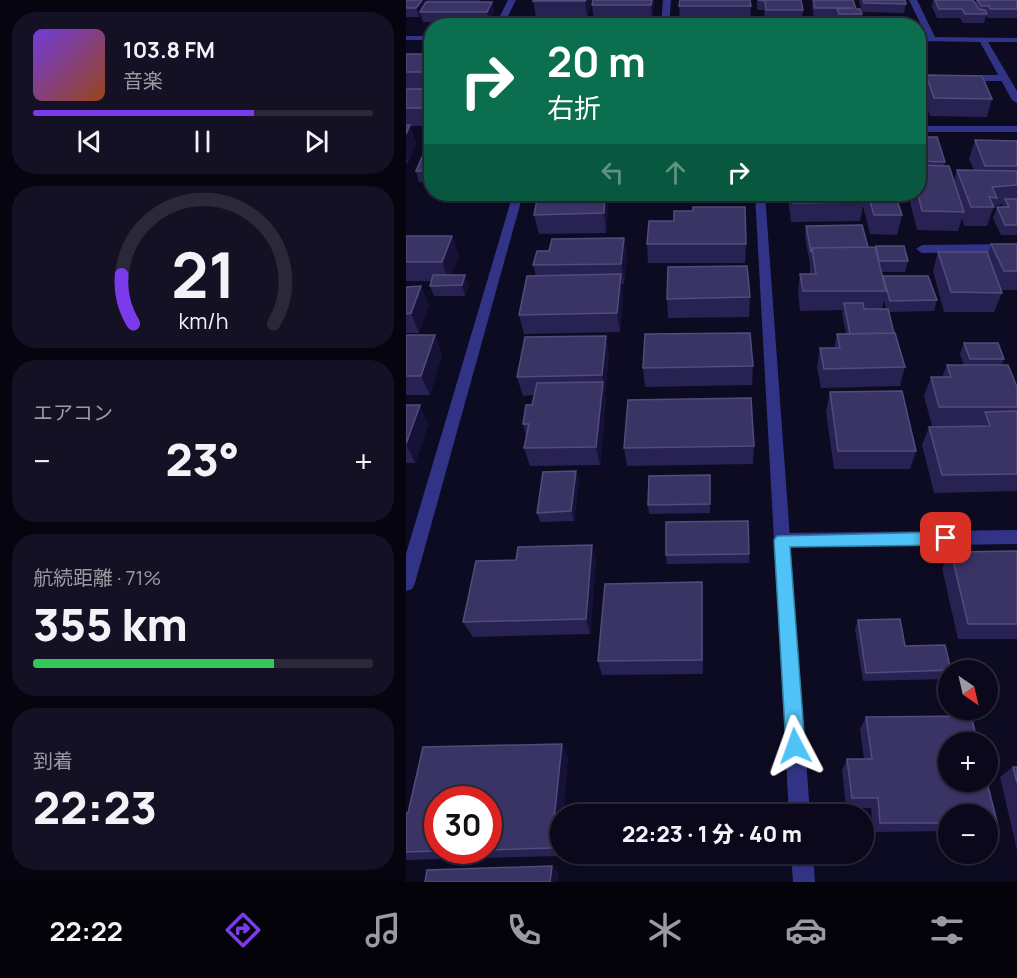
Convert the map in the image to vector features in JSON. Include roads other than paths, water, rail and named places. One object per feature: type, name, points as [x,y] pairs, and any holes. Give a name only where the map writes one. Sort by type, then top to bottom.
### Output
[{"type":"street","points":[[503,18],[512,0]]},
{"type":"street","points":[[666,18],[667,0]]},
{"type":"street","points":[[913,0],[922,18]]},
{"type":"street","points":[[926,27],[932,39]]},
{"type":"street","points":[[406,38],[424,38]]},
{"type":"street","points":[[926,39],[1016,40]]},
{"type":"street","points":[[983,40],[1016,100]]},
{"type":"street","points":[[926,78],[1004,78]]},
{"type":"street","points":[[926,129],[1016,129]]},
{"type":"street","points":[[406,583],[516,201]]},
{"type":"street","points":[[760,201],[799,804]]},
{"type":"street","points":[[922,249],[1016,248]]},
{"type":"street","points":[[782,540],[1016,537]]},
{"type":"street","points":[[803,864],[804,882]]}]
